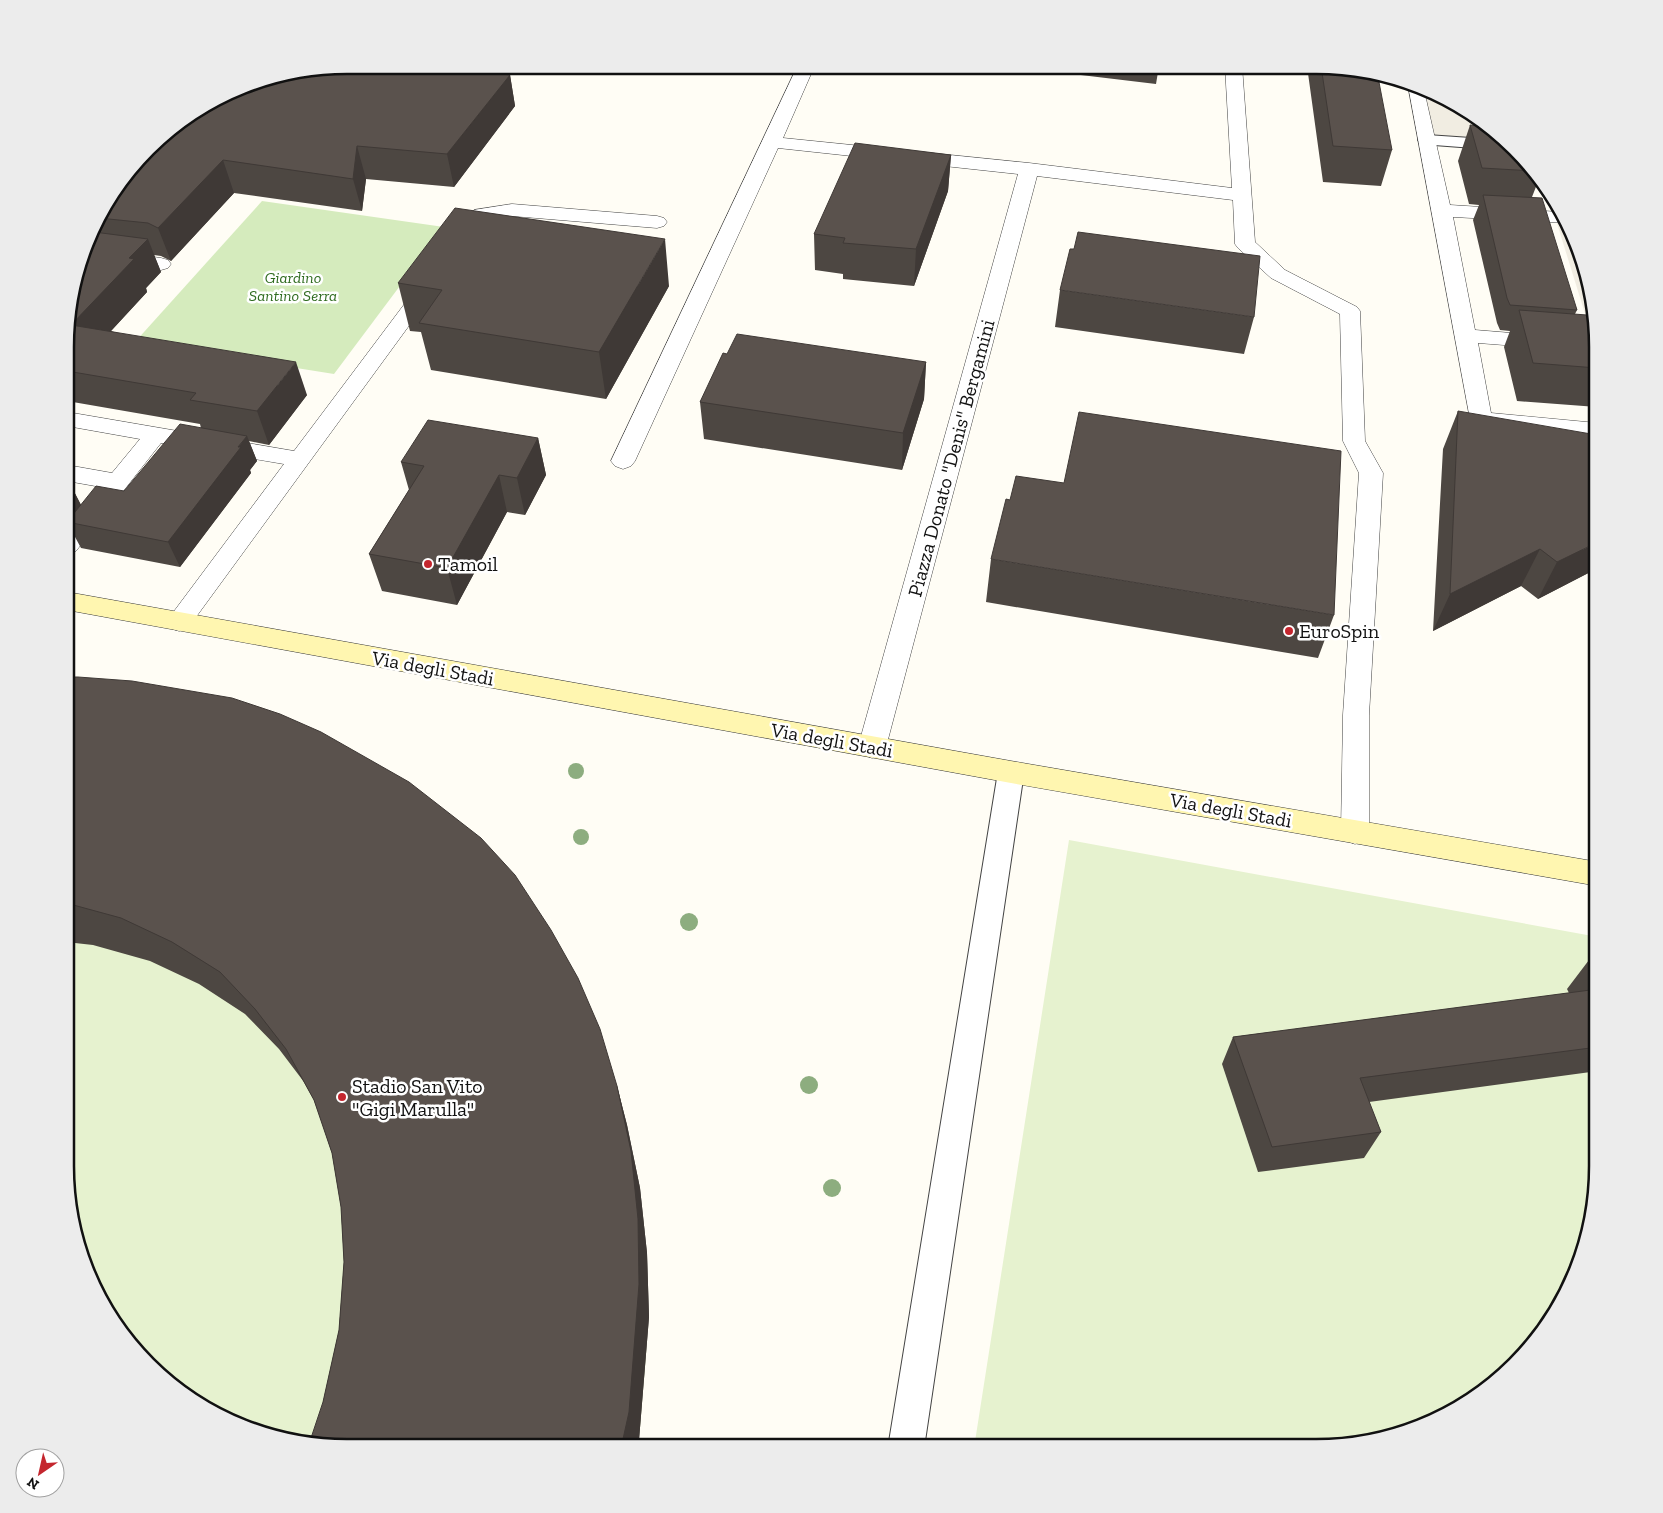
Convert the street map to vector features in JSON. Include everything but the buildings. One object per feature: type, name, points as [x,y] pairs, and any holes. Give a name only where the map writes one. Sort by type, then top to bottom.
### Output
[{"type":"street","points":[[622,461],[803,74]]},
{"type":"street","points":[[1234,74],[1245,244],[1278,274],[1350,311],[1354,441],[1371,473],[1356,715],[1355,832]]},
{"type":"street","points":[[1417,94],[1442,210],[1481,419],[1589,429]]},
{"type":"street","points":[[772,142],[1029,169],[1242,195]]},
{"type":"street","name":"Piazza Donato \"Denis\" Bergamini","points":[[872,747],[1029,169]]},
{"type":"street","points":[[178,622],[481,214],[512,210],[658,222]]},
{"type":"street","points":[[1442,210],[1557,218]]},
{"type":"street","points":[[90,255],[161,264]]},
{"type":"street","points":[[1465,336],[1589,345]]},
{"type":"street","points":[[74,420],[299,459]]},
{"type":"street","points":[[74,536],[156,434]]},
{"type":"street","points":[[74,474],[117,482]]},
{"type":"street","name":"Via degli Stadi","points":[[74,602],[1011,772],[1589,872]]},
{"type":"lane","points":[[1428,140],[1499,144]]},
{"type":"lane","points":[[907,1439],[1011,772]]},
{"type":"green space","name":"Giardino Santino Serra","points":[[262,201],[444,227],[334,374],[135,342]]},
{"type":"green space","name":"Stadio San Vito \"Gigi Marulla\"","points":[[74,723],[105,723],[610,1069],[630,1149],[643,1228],[647,1308],[638,1439],[329,1439],[294,1434],[259,1425],[210,1403],[167,1371],[130,1332],[110,1303],[88,1254],[79,1219],[74,1184]]},
{"type":"green space","points":[[1069,840],[1589,935],[1589,1184],[1580,1237],[1561,1287],[1543,1318],[1509,1359],[1482,1383],[1453,1403],[1404,1425],[1369,1434],[1334,1439],[975,1439]]},
{"type":"shaded area","points":[[1416,93],[1453,110],[1482,130],[1499,144],[1427,140]]},
{"type":"shaded area","points":[[1555,217],[1561,226],[1575,259],[1584,294],[1589,325]]},
{"type":"place","name":"Tamoil","points":[[428,564]]},
{"type":"place","name":"EuroSpin","points":[[1289,631]]},
{"type":"place","name":"Stadio San Vito \"Gigi Marulla\"","points":[[342,1097]]}]
